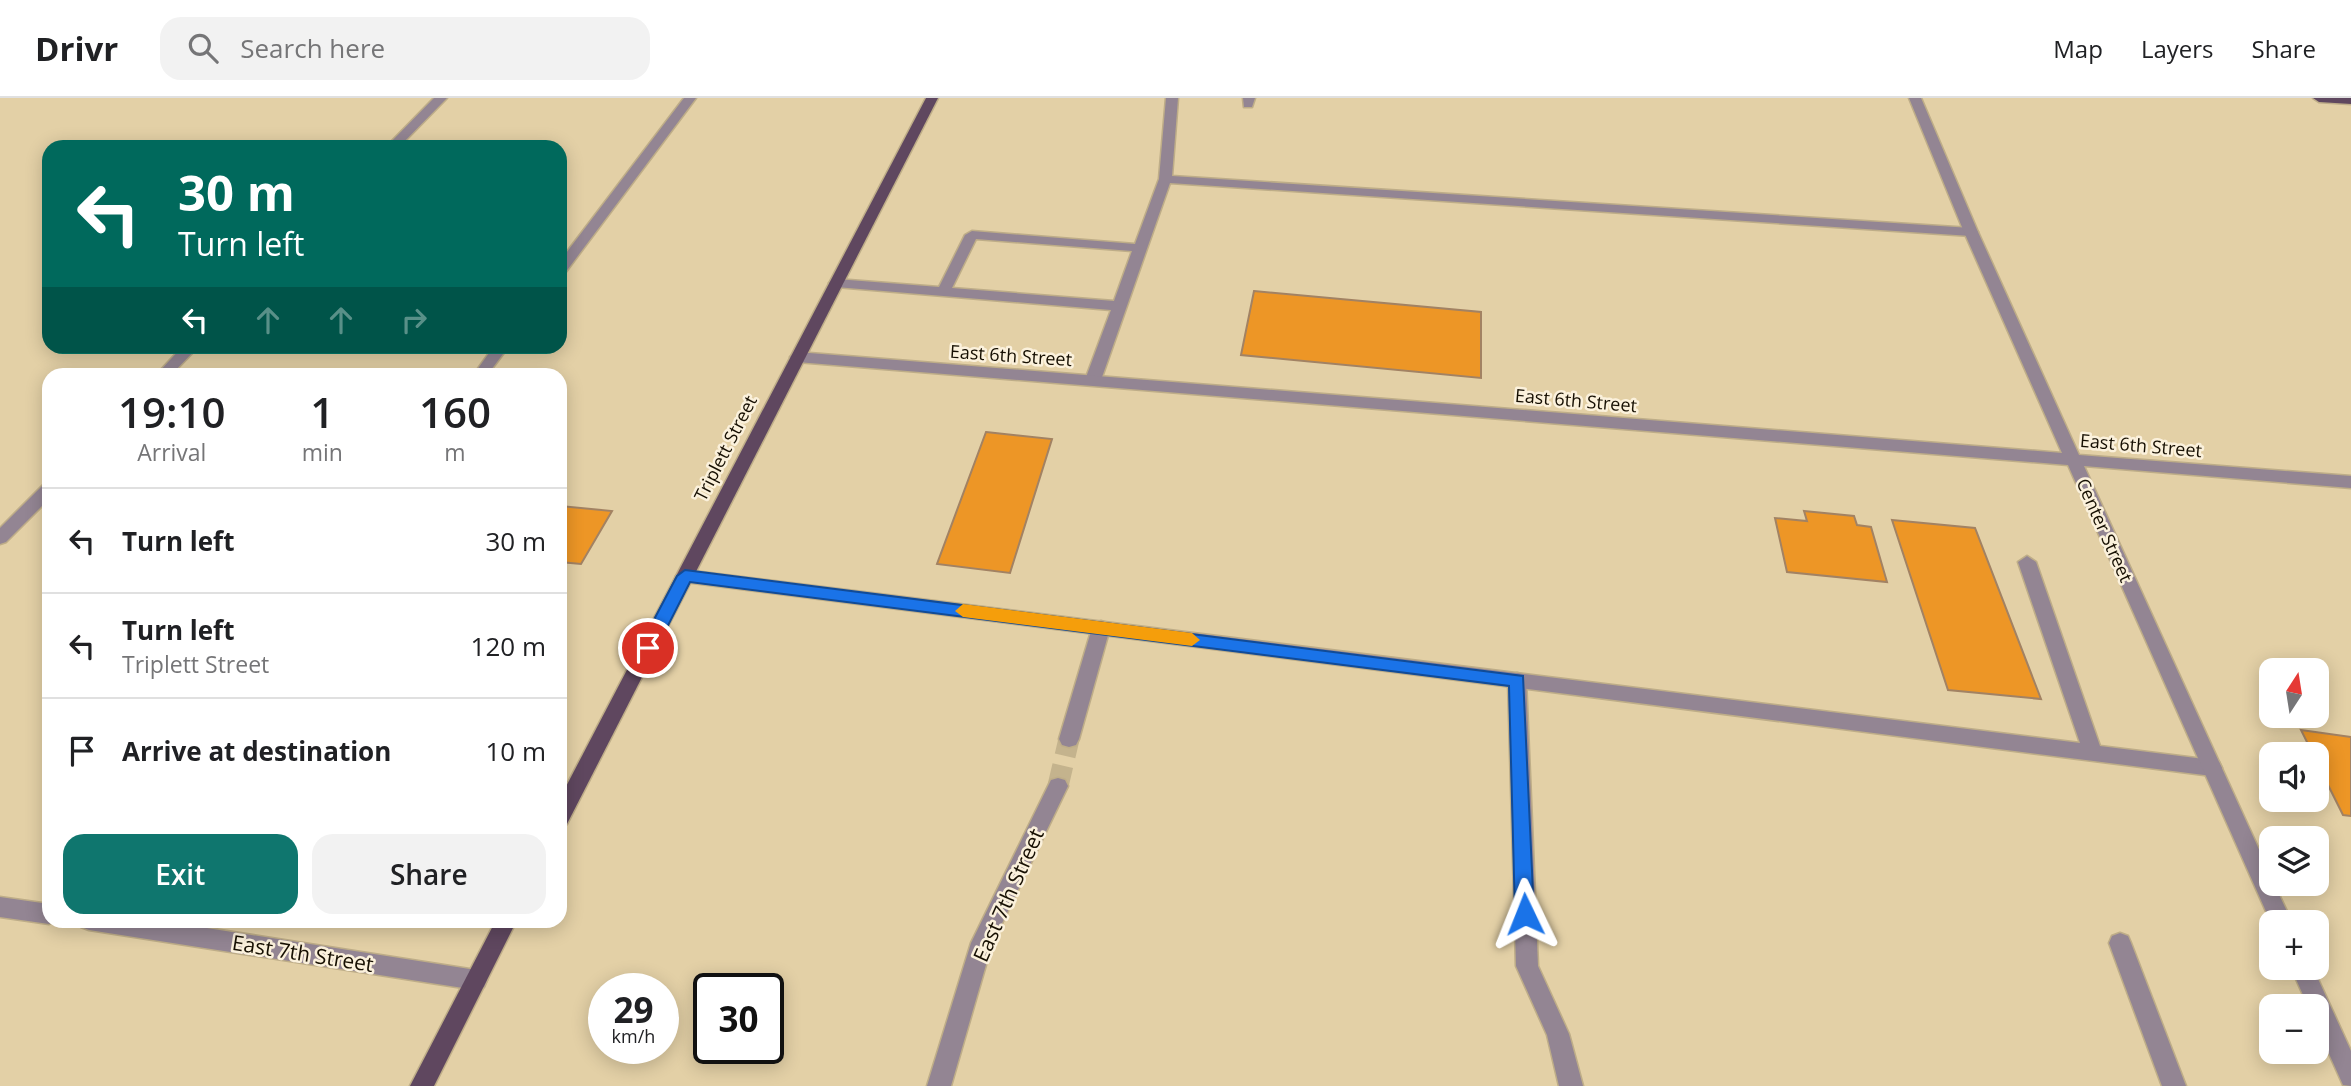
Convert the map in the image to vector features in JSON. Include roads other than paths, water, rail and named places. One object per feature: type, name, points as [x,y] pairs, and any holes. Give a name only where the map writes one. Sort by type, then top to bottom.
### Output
[{"type":"main road","name":"Triplett Street","points":[[567,804],[932,98]]},
{"type":"main road","points":[[2319,98],[2351,100]]},
{"type":"main road","points":[[422,1086],[503,928]]},
{"type":"street","points":[[399,140],[441,98]]},
{"type":"street","points":[[567,261],[690,98]]},
{"type":"street","points":[[1093,380],[1165,179],[1172,98]]},
{"type":"street","name":"Center Street","points":[[1914,98],[1971,232],[2276,910]]},
{"type":"street","points":[[1165,179],[1459,201],[1584,205],[1971,232]]},
{"type":"street","points":[[943,292],[972,235],[1140,248]]},
{"type":"street","points":[[836,283],[1119,306]]},
{"type":"street","points":[[170,368],[184,354]]},
{"type":"street","name":"East 6th Street","points":[[797,357],[2351,482]]},
{"type":"street","points":[[0,538],[42,496]]},
{"type":"street","points":[[2027,562],[2093,753]]},
{"type":"street","points":[[685,576],[2212,768]]},
{"type":"street","points":[[1069,739],[1101,628]]},
{"type":"street","points":[[1517,680],[1527,966],[1558,1034],[1571,1086]]},
{"type":"street","name":"East 7th Street","points":[[939,1086],[982,943],[1058,786]]},
{"type":"street","points":[[0,907],[42,913]]},
{"type":"street","name":"East 7th Street","points":[[141,928],[477,980]]},
{"type":"street","points":[[2120,943],[2175,1086]]},
{"type":"street","points":[[2307,980],[2351,1077]]},
{"type":"tunnel","points":[[1058,786],[1069,739]]}]
